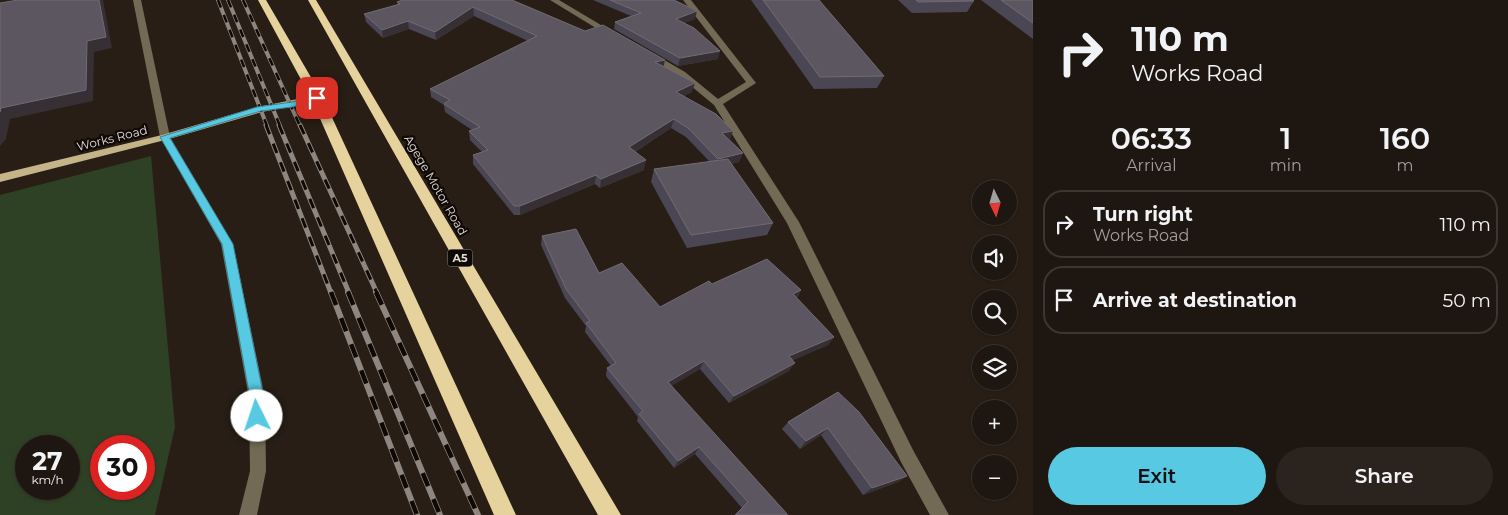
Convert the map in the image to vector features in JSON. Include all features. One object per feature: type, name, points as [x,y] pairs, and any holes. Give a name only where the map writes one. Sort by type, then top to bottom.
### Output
[{"type":"highway","points":[[262,0],[317,98],[506,515]]},
{"type":"highway","name":"Agege Motor Road","points":[[312,0],[610,515]]},
{"type":"main road","name":"Works Road","points":[[0,178],[165,137],[260,108],[292,104],[317,98]]},
{"type":"street","points":[[137,0],[165,137],[227,244],[257,398],[258,471],[248,515]]},
{"type":"street","points":[[554,0],[622,40]]},
{"type":"street","points":[[687,0],[751,83],[718,103]]},
{"type":"street","points":[[639,50],[682,74],[718,103],[793,222],[907,456],[940,515]]},
{"type":"green space","points":[[151,156],[175,427],[155,515],[0,515],[0,195]]},
{"type":"building","points":[[18,0],[99,0],[106,37],[87,41],[86,90],[1,108],[0,112],[0,3]]},
{"type":"building","points":[[402,0],[512,0],[585,31],[603,25],[665,60],[655,62],[695,83],[676,92],[716,114],[733,131],[722,133],[743,153],[718,159],[688,128],[674,119],[629,147],[646,160],[601,179],[596,175],[520,206],[514,206],[473,155],[488,150],[469,131],[480,127],[444,104],[450,100],[430,89],[537,36],[473,7],[435,32],[408,21],[382,30],[364,14],[400,4],[397,2]]},
{"type":"building","points":[[610,0],[674,0],[697,11],[676,19],[694,28],[720,51],[680,58],[615,22],[641,13]]},
{"type":"building","points":[[763,0],[819,0],[884,76],[820,77]]},
{"type":"building","points":[[916,0],[973,0],[974,1],[918,2]]},
{"type":"building","points":[[1001,0],[1033,0],[1033,23]]},
{"type":"building","points":[[728,159],[773,223],[691,235],[654,169]]},
{"type":"building","points":[[576,229],[599,273],[622,263],[660,307],[709,281],[712,284],[767,259],[801,290],[793,294],[834,337],[789,356],[795,363],[734,396],[704,361],[668,382],[788,515],[735,515],[748,502],[699,447],[678,461],[639,414],[643,411],[607,368],[616,363],[586,323],[590,321],[566,289],[542,236]]},
{"type":"building","points":[[838,392],[859,412],[907,476],[872,488],[828,428],[806,441],[788,422]]},
{"type":"railway","points":[[218,0],[267,126]]},
{"type":"railway","points":[[228,0],[280,126]]},
{"type":"railway","points":[[243,0],[300,126]]},
{"type":"railway","points":[[266,125],[331,293]]},
{"type":"railway","points":[[279,125],[349,293]]},
{"type":"railway","points":[[300,125],[377,293]]},
{"type":"railway","points":[[331,292],[417,515]]},
{"type":"railway","points":[[348,292],[440,515]]},
{"type":"railway","points":[[376,292],[478,515]]},
{"type":"route","points":[[257,416],[257,398],[227,244],[165,137],[260,108],[292,104],[317,98]]}]
